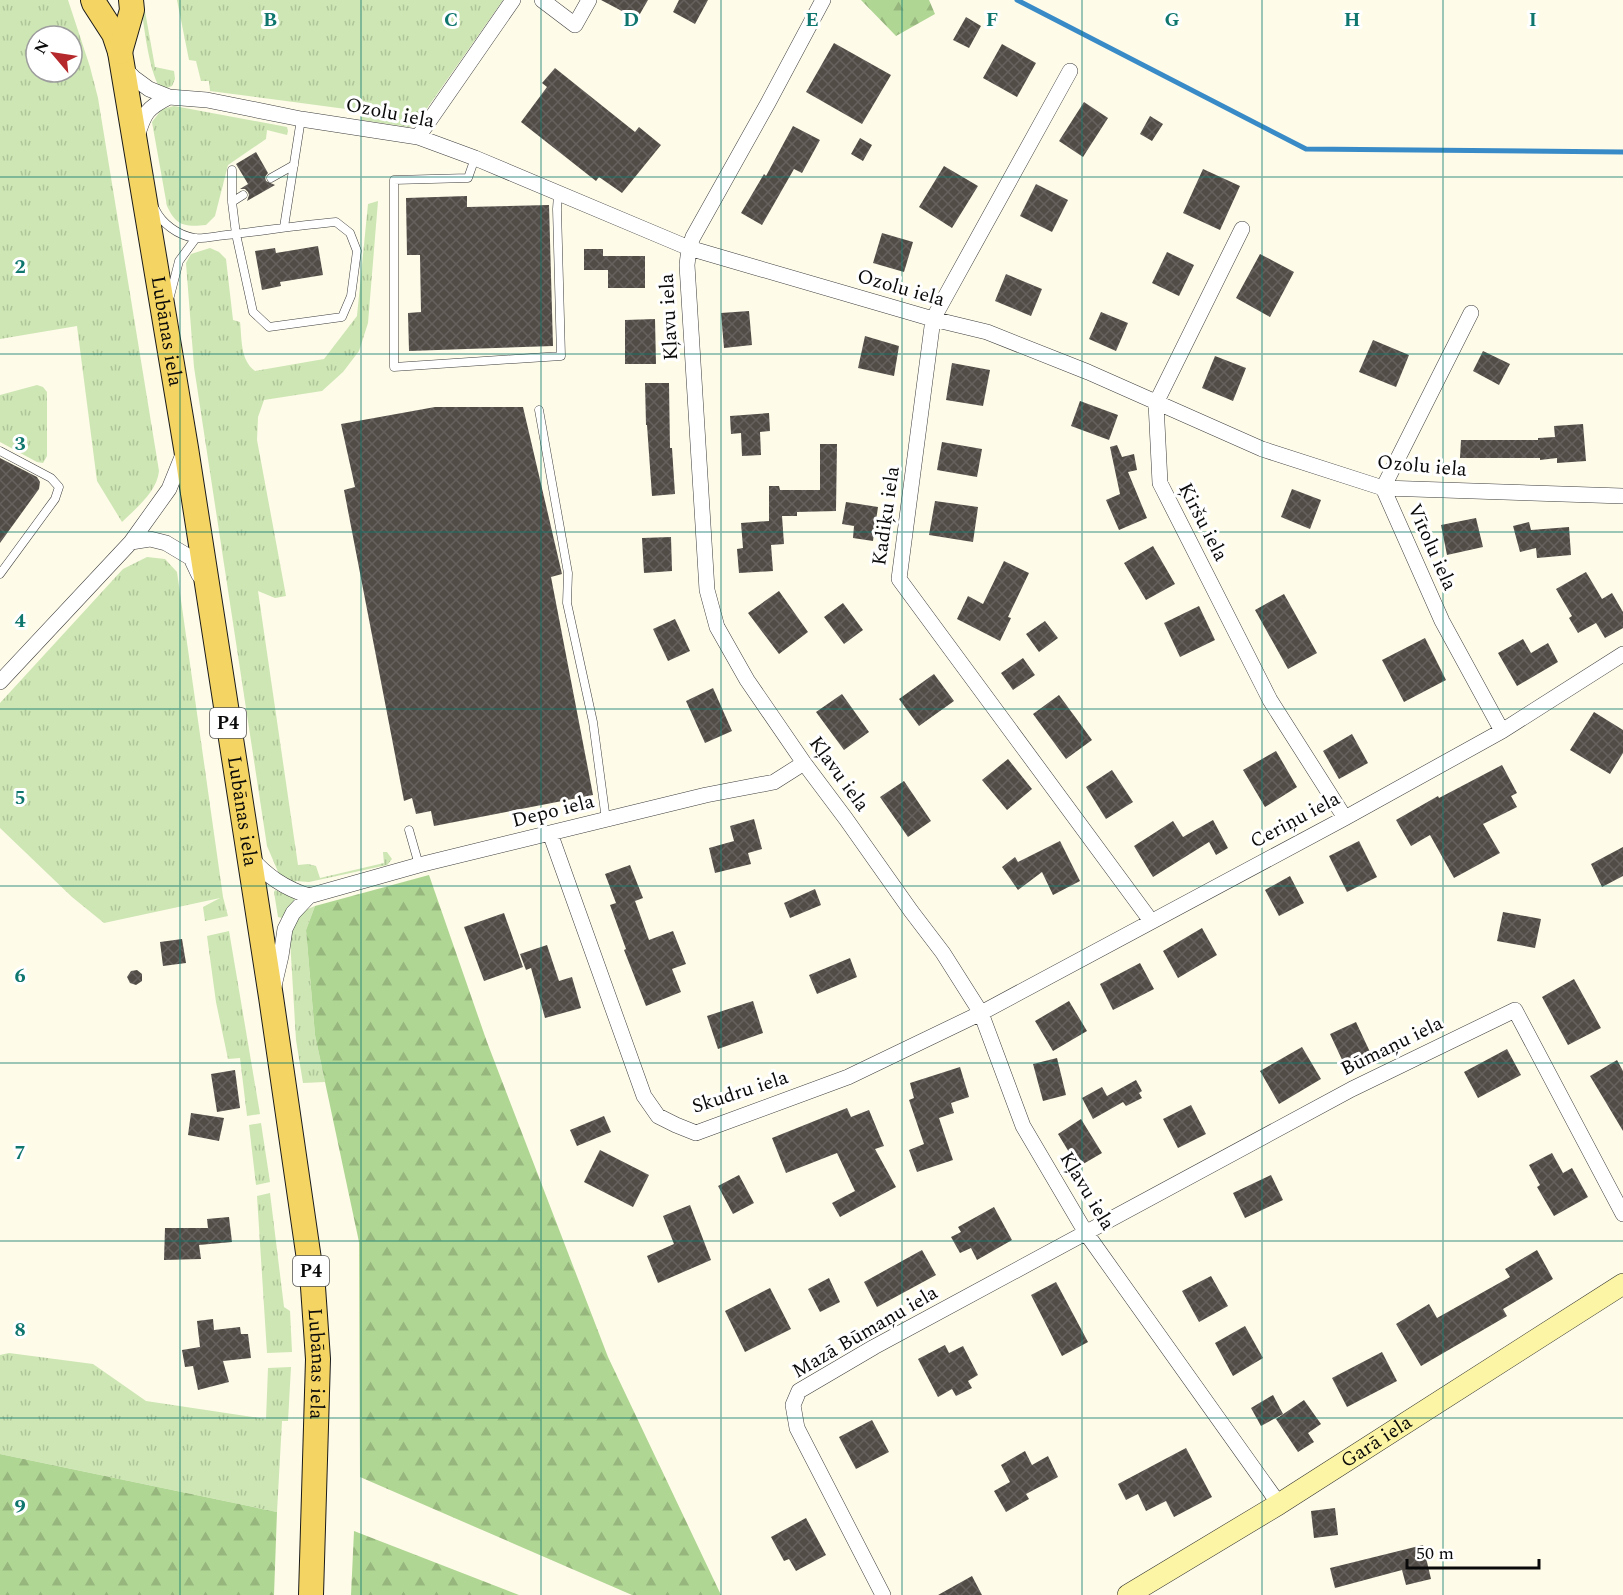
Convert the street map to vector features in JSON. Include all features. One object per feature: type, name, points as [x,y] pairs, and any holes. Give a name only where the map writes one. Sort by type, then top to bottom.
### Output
[{"type":"main road","name":"P4","points":[[119,51],[132,10],[131,0]]},
{"type":"main road","name":"Lubānas iela","points":[[99,1],[119,51],[141,174],[271,997],[313,1287],[318,1359],[311,1595]]},
{"type":"street","points":[[418,137],[513,0]]},
{"type":"street","points":[[542,0],[575,25],[589,0]]},
{"type":"street","name":"Kļavu iela","points":[[823,0],[703,218],[689,248],[687,265],[707,590],[717,627],[747,680],[804,764],[943,953],[981,1013],[1023,1126],[1086,1233],[1279,1504]]},
{"type":"street","name":"Ozolu iela","points":[[119,51],[134,78],[149,88],[169,96],[207,100],[301,119],[418,137],[475,158],[689,248],[933,319],[987,332],[1088,372],[1262,449],[1383,488],[1623,496]]},
{"type":"street","name":"Kadiķu iela","points":[[1070,71],[933,319],[899,579],[1150,921]]},
{"type":"street","points":[[135,145],[143,117],[154,104],[169,96]]},
{"type":"street","name":"Ķiršu iela","points":[[1242,229],[1156,403],[1160,483],[1270,700],[1345,818]]},
{"type":"street","name":"Vītolu iela","points":[[1471,313],[1383,488],[1442,621],[1502,731]]},
{"type":"street","points":[[0,682],[131,542],[169,489],[186,448]]},
{"type":"street","points":[[131,542],[150,539],[166,543],[191,558],[207,588]]},
{"type":"street","name":"Ceriņu iela","points":[[981,1013],[1502,731],[1623,654]]},
{"type":"street","name":"Depo iela","points":[[309,896],[419,865],[606,819],[706,795],[774,782],[804,764]]},
{"type":"street","name":"Skudru iela","points":[[550,833],[644,1096],[658,1116],[676,1125],[696,1133],[848,1077],[981,1013]]},
{"type":"street","points":[[249,857],[265,874],[309,896],[293,913],[285,929],[271,997]]},
{"type":"street","name":"Būmaņu iela","points":[[1086,1233],[1352,1089],[1515,1010],[1623,1214]]},
{"type":"street","name":"Mazā Būmaņu iela","points":[[883,1595],[797,1428],[794,1405],[799,1391],[874,1347],[1086,1233]]},
{"type":"street","name":"Garā iela","points":[[1128,1595],[1279,1504],[1623,1284]]},
{"type":"lane","points":[[284,227],[301,119]]},
{"type":"lane","points":[[475,158],[468,178],[394,180],[394,367],[561,356],[558,194]]},
{"type":"lane","points":[[271,178],[294,165]]},
{"type":"lane","points":[[141,174],[159,217],[176,232],[196,238],[236,234],[284,227],[336,222],[350,233],[357,251],[351,296],[342,317],[269,327],[253,312],[236,234],[231,202],[232,170]]},
{"type":"lane","points":[[231,202],[243,195]]},
{"type":"lane","points":[[166,328],[171,288],[179,261],[196,238]]},
{"type":"lane","points":[[539,410],[568,573],[567,603],[593,722],[606,819]]},
{"type":"lane","points":[[0,451],[51,478],[59,488],[56,499],[0,574]]},
{"type":"lane","points":[[409,830],[419,865]]},
{"type":"green space","points":[[0,0],[68,0],[76,24],[24,24],[24,84],[84,84],[84,49],[98,98],[159,471],[150,493],[122,522],[97,481],[77,326],[0,339]]},
{"type":"green space","points":[[140,0],[143,0],[155,67],[174,71],[175,79],[172,86],[167,88],[160,88],[152,69]]},
{"type":"green space","points":[[177,0],[503,0],[416,124],[409,127],[361,120],[361,111],[210,91],[209,81],[201,81],[196,61],[189,60]]},
{"type":"green space","points":[[861,0],[929,0],[935,14],[896,36]]},
{"type":"green space","points":[[174,106],[287,127],[287,135],[267,130],[266,139],[228,165],[215,216],[206,225],[182,224],[174,218],[167,206],[152,122],[162,109]]},
{"type":"green space","points":[[378,201],[368,323],[359,351],[343,372],[322,391],[264,400],[258,417],[257,440],[286,596],[275,598],[258,591],[298,865],[316,866],[320,878],[384,863],[383,852],[387,852],[392,859],[387,865],[309,882],[296,881],[295,884],[279,874],[267,846],[194,367],[186,263],[191,254],[210,248],[219,252],[226,259],[233,320],[240,322],[244,355],[255,371],[324,359],[357,316],[368,204]]},
{"type":"green space","points":[[37,385],[43,387],[47,392],[47,456],[43,463],[0,442],[0,395]]},
{"type":"green space","points":[[147,557],[165,559],[177,572],[223,897],[228,916],[205,921],[203,907],[220,898],[104,923],[72,897],[0,828],[0,703],[123,569]]},
{"type":"green space","points":[[429,875],[487,1042],[608,1357],[721,1595],[632,1595],[360,1477],[359,1242],[315,1035],[306,930],[315,906]]},
{"type":"green space","points":[[275,890],[295,898],[282,918],[278,917]]},
{"type":"green space","points":[[315,906],[306,930],[315,1035],[325,1082],[303,1083],[296,1040],[290,939],[303,911]]},
{"type":"green space","points":[[229,931],[260,1114],[247,1116],[240,1058],[228,1059],[216,1002],[207,936]]},
{"type":"green space","points":[[261,1123],[270,1182],[256,1185],[249,1125]]},
{"type":"green space","points":[[270,1193],[284,1307],[290,1311],[292,1352],[267,1353],[257,1196]]},
{"type":"green space","points":[[9,1353],[93,1364],[146,1401],[266,1419],[268,1368],[291,1367],[288,1421],[282,1421],[277,1512],[0,1454],[0,1355]]},
{"type":"green space","points":[[0,1454],[277,1512],[274,1595],[0,1595]]},
{"type":"green space","points":[[354,1531],[519,1595],[351,1595]]},
{"type":"building","points":[[601,0],[648,0],[637,19]]},
{"type":"building","points":[[679,0],[708,0],[695,24],[673,12]]},
{"type":"building","points":[[966,17],[981,26],[969,48],[953,40]]},
{"type":"building","points":[[834,43],[891,75],[862,124],[806,92]]},
{"type":"building","points":[[1002,44],[1036,63],[1017,97],[983,78]]},
{"type":"building","points":[[555,68],[635,132],[639,127],[661,145],[622,193],[599,177],[596,181],[521,122],[547,87],[542,83]]},
{"type":"building","points":[[1084,102],[1108,118],[1083,157],[1059,141]]},
{"type":"building","points":[[1150,116],[1163,124],[1152,141],[1140,134]]},
{"type":"building","points":[[793,126],[820,140],[802,173],[794,169],[762,225],[741,213],[764,174],[766,176]]},
{"type":"building","points":[[860,138],[872,145],[863,161],[851,154]]},
{"type":"building","points":[[256,152],[268,173],[265,177],[266,181],[275,185],[247,201],[248,192],[240,189],[248,184],[236,164]]},
{"type":"building","points":[[944,166],[978,186],[952,228],[919,207]]},
{"type":"building","points":[[1203,169],[1240,186],[1220,230],[1183,213]]},
{"type":"building","points":[[1036,184],[1068,200],[1052,232],[1020,216]]},
{"type":"building","points":[[467,196],[467,207],[549,205],[553,346],[409,351],[408,313],[421,312],[420,255],[407,255],[406,198]]},
{"type":"building","points":[[882,233],[913,242],[904,272],[873,263]]},
{"type":"building","points":[[318,246],[323,275],[280,282],[281,286],[262,290],[255,251],[275,248],[276,253]]},
{"type":"building","points":[[584,249],[603,249],[603,256],[645,256],[645,288],[608,288],[608,270],[584,270]]},
{"type":"building","points":[[1167,252],[1194,265],[1179,296],[1152,283]]},
{"type":"building","points":[[1260,254],[1294,272],[1270,317],[1236,298]]},
{"type":"building","points":[[1006,274],[1042,289],[1031,316],[995,301]]},
{"type":"building","points":[[749,311],[752,345],[724,348],[721,313]]},
{"type":"building","points":[[1101,312],[1128,323],[1116,351],[1089,339]]},
{"type":"building","points":[[655,319],[656,364],[625,364],[625,320]]},
{"type":"building","points":[[865,336],[899,346],[894,376],[858,368]]},
{"type":"building","points":[[1373,340],[1409,355],[1396,387],[1359,372]]},
{"type":"building","points":[[1483,351],[1510,364],[1499,385],[1473,371]]},
{"type":"building","points":[[1215,356],[1246,368],[1233,401],[1202,388]]},
{"type":"building","points":[[952,363],[990,370],[983,406],[946,400]]},
{"type":"building","points":[[645,383],[669,383],[670,448],[672,448],[675,494],[652,496]]},
{"type":"building","points":[[1080,401],[1118,415],[1109,440],[1071,426]]},
{"type":"building","points":[[435,407],[523,407],[562,574],[551,577],[593,795],[434,826],[431,811],[416,814],[412,798],[404,801],[344,490],[355,487],[341,424]]},
{"type":"building","points":[[769,413],[770,431],[760,432],[761,455],[742,456],[741,433],[731,434],[730,416]]},
{"type":"building","points":[[1583,424],[1586,461],[1557,463],[1557,458],[1540,460],[1540,458],[1460,458],[1461,440],[1538,440],[1538,438],[1555,437],[1554,426]]},
{"type":"building","points":[[942,442],[982,449],[977,477],[937,470]]},
{"type":"building","points":[[820,444],[837,444],[836,511],[797,512],[797,516],[782,516],[784,544],[771,545],[773,571],[739,573],[737,549],[743,548],[741,523],[769,521],[769,486],[779,486],[780,490],[820,490]]},
{"type":"building","points":[[1117,445],[1122,457],[1134,454],[1137,470],[1128,472],[1147,518],[1119,530],[1106,500],[1120,494],[1110,447]]},
{"type":"building","points":[[0,458],[37,477],[40,482],[39,489],[0,543]]},
{"type":"building","points":[[1292,489],[1321,500],[1310,529],[1281,517]]},
{"type":"building","points":[[935,501],[978,507],[973,542],[929,535]]},
{"type":"building","points":[[846,502],[878,507],[873,541],[853,538],[854,526],[842,524]]},
{"type":"building","points":[[1476,518],[1483,547],[1447,555],[1441,525]]},
{"type":"building","points":[[1529,522],[1531,530],[1569,527],[1571,555],[1537,558],[1536,548],[1520,552],[1513,526]]},
{"type":"building","points":[[671,537],[672,571],[644,573],[642,538]]},
{"type":"building","points":[[1153,546],[1175,584],[1146,600],[1124,563]]},
{"type":"building","points":[[1004,561],[1029,573],[1008,617],[1011,618],[1000,641],[957,619],[968,596],[983,604]]},
{"type":"building","points":[[1586,572],[1602,599],[1612,593],[1623,612],[1623,628],[1605,638],[1596,623],[1578,633],[1569,618],[1572,616],[1556,589]]},
{"type":"building","points":[[779,591],[808,632],[779,654],[748,613]]},
{"type":"building","points":[[1284,594],[1317,653],[1288,669],[1255,610]]},
{"type":"building","points":[[843,603],[863,630],[844,644],[824,617]]},
{"type":"building","points":[[1199,606],[1215,640],[1180,657],[1164,623]]},
{"type":"building","points":[[675,619],[690,651],[668,661],[653,629]]},
{"type":"building","points":[[1045,621],[1058,638],[1039,652],[1026,634]]},
{"type":"building","points":[[1425,638],[1446,680],[1404,702],[1382,660]]},
{"type":"building","points":[[1523,639],[1531,653],[1548,643],[1558,662],[1517,686],[1498,653]]},
{"type":"building","points":[[1023,658],[1035,675],[1013,690],[1001,673]]},
{"type":"building","points":[[934,674],[954,701],[919,726],[899,699]]},
{"type":"building","points":[[713,688],[732,731],[705,743],[686,701]]},
{"type":"building","points":[[842,694],[869,732],[844,750],[816,712]]},
{"type":"building","points":[[1059,695],[1092,740],[1066,759],[1033,714]]},
{"type":"building","points":[[1594,712],[1623,730],[1623,753],[1610,774],[1570,750]]},
{"type":"building","points":[[1352,734],[1368,763],[1339,779],[1323,751]]},
{"type":"building","points":[[1276,751],[1297,787],[1265,807],[1243,770]]},
{"type":"building","points":[[1008,759],[1032,789],[1007,810],[982,780]]},
{"type":"building","points":[[1502,765],[1517,793],[1511,796],[1517,807],[1483,824],[1500,853],[1454,878],[1430,835],[1411,846],[1396,820],[1438,796],[1439,798]]},
{"type":"building","points":[[1112,770],[1133,802],[1106,819],[1086,787]]},
{"type":"building","points":[[904,781],[931,821],[908,837],[880,797]]},
{"type":"building","points":[[754,819],[762,849],[748,853],[751,864],[715,873],[709,848],[734,841],[730,826]]},
{"type":"building","points":[[1213,820],[1228,848],[1216,855],[1209,842],[1153,877],[1134,846],[1173,821],[1183,837]]},
{"type":"building","points":[[1060,841],[1080,881],[1053,895],[1042,872],[1018,890],[1002,867],[1015,857],[1018,862]]},
{"type":"building","points":[[1359,841],[1377,877],[1347,892],[1329,856]]},
{"type":"building","points":[[1623,847],[1623,876],[1602,887],[1591,864]]},
{"type":"building","points":[[630,865],[643,898],[635,901],[649,940],[673,931],[686,964],[672,969],[681,992],[646,1006],[624,950],[626,949],[610,905],[616,903],[605,874]]},
{"type":"building","points":[[1290,876],[1304,903],[1279,916],[1265,890]]},
{"type":"building","points":[[815,889],[821,905],[790,918],[784,903]]},
{"type":"building","points":[[1503,912],[1541,919],[1535,948],[1497,941]]},
{"type":"building","points":[[504,913],[523,967],[484,981],[464,927]]},
{"type":"building","points":[[1202,928],[1217,955],[1178,978],[1163,951]]},
{"type":"building","points":[[182,939],[186,963],[163,966],[160,942]]},
{"type":"building","points":[[547,945],[559,981],[572,977],[581,1008],[545,1018],[531,968],[526,970],[520,954]]},
{"type":"building","points":[[850,958],[857,977],[817,994],[809,975]]},
{"type":"building","points":[[1140,963],[1154,989],[1113,1010],[1100,984]]},
{"type":"building","points":[[137,970],[142,974],[142,981],[136,985],[130,983],[127,977],[131,971]]},
{"type":"building","points":[[1574,979],[1601,1028],[1568,1045],[1542,997]]},
{"type":"building","points":[[753,1001],[763,1033],[718,1049],[707,1016]]},
{"type":"building","points":[[1069,1001],[1087,1031],[1053,1051],[1035,1021]]},
{"type":"building","points":[[1356,1022],[1370,1052],[1344,1064],[1330,1034]]},
{"type":"building","points":[[1302,1047],[1321,1079],[1279,1104],[1260,1071]]},
{"type":"building","points":[[1507,1049],[1521,1075],[1478,1098],[1464,1072]]},
{"type":"building","points":[[1057,1058],[1066,1095],[1043,1101],[1033,1064]]},
{"type":"building","points":[[1617,1060],[1623,1071],[1623,1131],[1590,1076]]},
{"type":"building","points":[[960,1067],[969,1097],[951,1103],[954,1113],[939,1118],[953,1160],[917,1172],[909,1150],[924,1144],[909,1100],[914,1098],[910,1083]]},
{"type":"building","points":[[235,1070],[240,1108],[217,1112],[211,1074]]},
{"type":"building","points":[[1136,1080],[1142,1091],[1139,1093],[1142,1098],[1126,1106],[1123,1102],[1093,1119],[1082,1098],[1102,1087],[1107,1096]]},
{"type":"building","points":[[1191,1105],[1206,1134],[1178,1148],[1163,1119]]},
{"type":"building","points":[[847,1108],[851,1117],[869,1110],[884,1146],[875,1149],[896,1187],[840,1217],[832,1203],[855,1191],[837,1153],[786,1173],[772,1138]]},
{"type":"building","points":[[191,1113],[224,1118],[219,1141],[188,1135]]},
{"type":"building","points":[[604,1116],[611,1132],[577,1146],[570,1130]]},
{"type":"building","points":[[1081,1119],[1102,1153],[1078,1167],[1058,1134]]},
{"type":"building","points":[[600,1150],[649,1175],[633,1207],[584,1182]]},
{"type":"building","points":[[1552,1153],[1563,1173],[1572,1168],[1588,1197],[1554,1216],[1537,1187],[1540,1185],[1529,1165]]},
{"type":"building","points":[[739,1175],[754,1203],[733,1214],[718,1186]]},
{"type":"building","points":[[1271,1175],[1283,1200],[1245,1218],[1233,1193]]},
{"type":"building","points":[[690,1205],[711,1260],[658,1283],[647,1256],[674,1244],[663,1216]]},
{"type":"building","points":[[994,1207],[1012,1240],[977,1260],[971,1248],[960,1253],[951,1237],[961,1232],[958,1227]]},
{"type":"building","points":[[229,1217],[232,1242],[199,1245],[201,1259],[164,1260],[165,1228],[208,1228],[207,1219]]},
{"type":"building","points":[[922,1250],[936,1275],[877,1307],[864,1282]]},
{"type":"building","points":[[1537,1250],[1553,1279],[1503,1309],[1507,1316],[1421,1366],[1396,1324],[1429,1304],[1437,1318],[1510,1277],[1505,1269]]},
{"type":"building","points":[[1211,1276],[1228,1306],[1199,1322],[1182,1291]]},
{"type":"building","points":[[829,1278],[840,1302],[820,1312],[808,1289]]},
{"type":"building","points":[[1056,1282],[1088,1342],[1062,1356],[1031,1295]]},
{"type":"building","points":[[770,1288],[791,1329],[745,1352],[725,1311]]},
{"type":"building","points":[[213,1319],[214,1330],[240,1327],[241,1334],[248,1334],[251,1358],[223,1361],[229,1382],[198,1390],[193,1366],[185,1367],[182,1350],[200,1347],[197,1321]]},
{"type":"building","points":[[1245,1326],[1263,1358],[1233,1376],[1215,1343]]},
{"type":"building","points":[[945,1345],[949,1353],[963,1346],[978,1375],[968,1381],[972,1388],[956,1396],[952,1389],[938,1397],[918,1359]]},
{"type":"building","points":[[1382,1352],[1397,1381],[1347,1407],[1332,1378]]},
{"type":"building","points":[[1273,1395],[1283,1414],[1261,1426],[1251,1408]]},
{"type":"building","points":[[1304,1400],[1321,1424],[1308,1433],[1314,1442],[1298,1452],[1276,1419]]},
{"type":"building","points":[[872,1420],[889,1452],[856,1469],[839,1437]]},
{"type":"building","points":[[1186,1448],[1212,1497],[1174,1517],[1166,1501],[1146,1511],[1138,1494],[1126,1500],[1118,1484]]},
{"type":"building","points":[[1025,1451],[1032,1465],[1048,1456],[1058,1477],[1026,1494],[1029,1499],[1006,1512],[994,1491],[1010,1482],[1001,1465]]},
{"type":"building","points":[[1335,1508],[1338,1535],[1314,1538],[1311,1511]]},
{"type":"building","points":[[806,1518],[826,1555],[796,1571],[789,1559],[784,1561],[771,1537]]},
{"type":"building","points":[[1423,1545],[1431,1579],[1406,1585],[1402,1570],[1335,1588],[1330,1568]]},
{"type":"building","points":[[972,1576],[982,1595],[938,1595]]},
{"type":"waterway","points":[[1017,0],[1306,149],[1623,152]]}]
